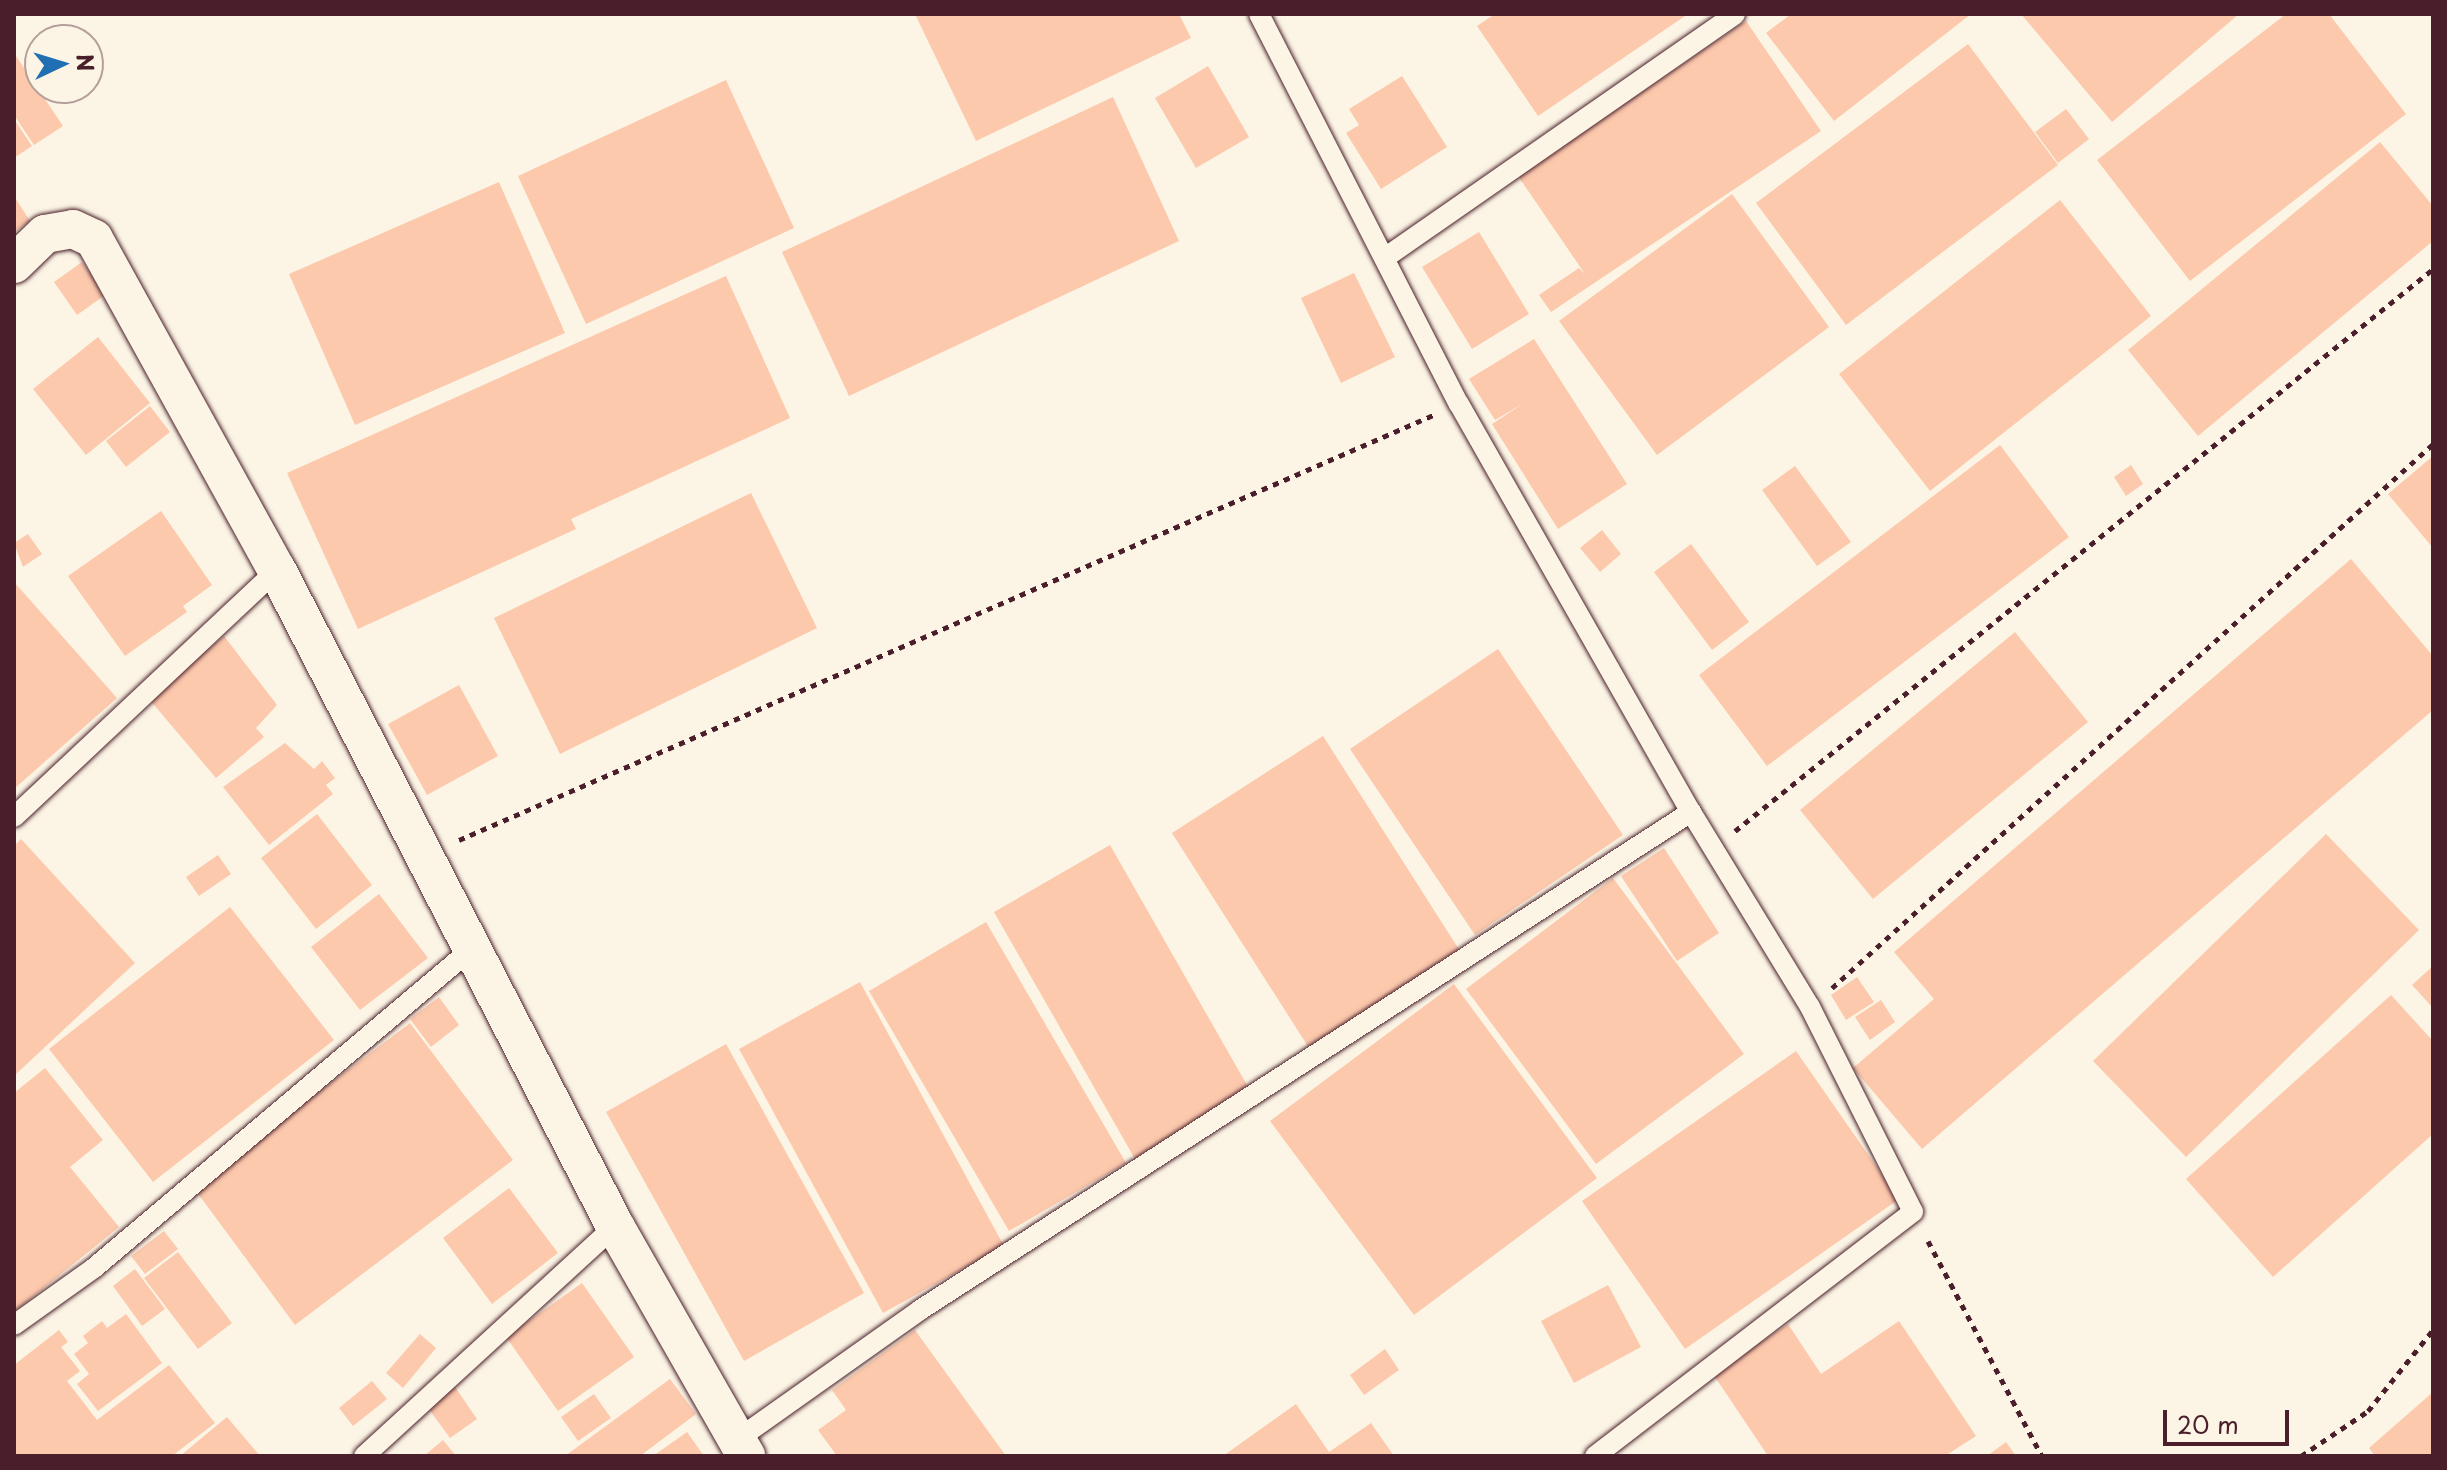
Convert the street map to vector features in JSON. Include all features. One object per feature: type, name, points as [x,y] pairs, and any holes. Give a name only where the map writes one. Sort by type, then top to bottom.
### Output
[{"type":"street","points":[[14,264],[45,234],[73,229],[94,239],[277,570],[615,1226],[742,1448]]},
{"type":"lane","points":[[1259,14],[1459,404],[1691,812],[1810,1007],[1913,1212],[1595,1456]]},
{"type":"lane","points":[[1386,257],[1735,14]]},
{"type":"lane","points":[[14,817],[277,570]]},
{"type":"lane","points":[[742,1448],[920,1310],[1691,812]]},
{"type":"lane","points":[[14,1325],[94,1268],[472,949]]},
{"type":"lane","points":[[364,1456],[615,1226]]},
{"type":"path","points":[[1713,849],[2433,269]]},
{"type":"path","points":[[425,855],[1459,404]]},
{"type":"path","points":[[1810,1007],[2433,444]]},
{"type":"path","points":[[1913,1212],[2042,1456]]},
{"type":"path","points":[[2301,1456],[2368,1411],[2433,1330]]},
{"type":"building","points":[[915,14],[1179,14],[1191,38],[976,141]]},
{"type":"building","points":[[1495,14],[1688,14],[1538,116],[1477,26]]},
{"type":"building","points":[[1791,14],[1971,14],[1834,121],[1766,33]]},
{"type":"building","points":[[2021,14],[2239,14],[2112,122]]},
{"type":"building","points":[[2286,14],[2329,14],[2406,114],[2190,281],[2097,160]]},
{"type":"building","points":[[1746,21],[1821,131],[1551,312],[1539,295],[1579,268],[1585,274],[1518,176]]},
{"type":"building","points":[[1968,44],[2058,165],[1846,325],[1756,203]]},
{"type":"building","points":[[16,56],[24,68],[24,104],[48,104],[63,126],[34,145],[14,115]]},
{"type":"building","points":[[1208,66],[1249,137],[1196,168],[1155,98]]},
{"type":"building","points":[[1402,76],[1447,147],[1381,189],[1346,133],[1359,125],[1349,109]]},
{"type":"building","points":[[726,80],[794,228],[586,324],[518,176]]},
{"type":"building","points":[[1113,97],[1179,241],[849,396],[782,252]]},
{"type":"building","points":[[2066,109],[2089,139],[2058,163],[2035,132]]},
{"type":"building","points":[[14,119],[32,146],[14,158]]},
{"type":"building","points":[[2380,142],[2433,206],[2433,241],[2198,436],[2128,350]]},
{"type":"building","points":[[499,182],[565,333],[355,425],[289,274]]},
{"type":"building","points":[[1732,194],[1829,327],[1657,455],[1559,321]]},
{"type":"building","points":[[14,196],[30,221],[14,232]]},
{"type":"building","points":[[2060,200],[2151,316],[1930,491],[1839,374]]},
{"type":"building","points":[[1479,232],[1529,314],[1472,349],[1422,267]]},
{"type":"building","points":[[82,262],[105,295],[77,315],[54,282]]},
{"type":"building","points":[[1354,273],[1395,357],[1341,383],[1301,298]]},
{"type":"building","points":[[726,276],[790,418],[571,519],[576,529],[358,629],[287,473]]},
{"type":"building","points":[[98,337],[150,403],[86,455],[33,389]]},
{"type":"building","points":[[1534,339],[1627,484],[1558,529],[1492,424],[1524,403],[1495,420],[1469,379]]},
{"type":"building","points":[[150,406],[170,432],[126,467],[106,441]]},
{"type":"building","points":[[2000,445],[2069,537],[1767,766],[1699,675]]},
{"type":"building","points":[[2433,456],[2433,548],[2388,494]]},
{"type":"building","points":[[2131,465],[2143,484],[2126,496],[2114,477]]},
{"type":"building","points":[[1795,466],[1851,542],[1817,566],[1762,490]]},
{"type":"building","points":[[751,493],[817,628],[560,754],[494,618]]},
{"type":"building","points":[[161,511],[212,585],[183,606],[187,612],[125,656],[68,576]]},
{"type":"building","points":[[1602,530],[1621,554],[1600,572],[1580,548]]},
{"type":"building","points":[[28,534],[42,554],[23,567],[14,543]]},
{"type":"building","points":[[1691,544],[1749,622],[1712,650],[1654,572]]},
{"type":"building","points":[[2351,559],[2433,656],[2433,710],[1922,1149],[1853,1068],[1934,999],[1894,952]]},
{"type":"building","points":[[14,582],[117,698],[14,789]]},
{"type":"building","points":[[2015,632],[2088,722],[1873,899],[1800,810]]},
{"type":"building","points":[[224,636],[277,705],[256,728],[264,737],[216,778],[149,699]]},
{"type":"building","points":[[1498,649],[1623,835],[1475,935],[1350,749]]},
{"type":"building","points":[[459,685],[498,756],[427,795],[388,724]]},
{"type":"building","points":[[1323,736],[1460,951],[1309,1048],[1172,833]]},
{"type":"building","points":[[285,743],[314,769],[322,761],[335,778],[326,785],[333,794],[269,845],[223,787]]},
{"type":"building","points":[[317,814],[372,885],[316,929],[261,858]]},
{"type":"building","points":[[2326,834],[2419,930],[2186,1157],[2093,1061]]},
{"type":"building","points":[[21,839],[135,963],[14,1076],[14,846]]},
{"type":"building","points":[[1110,845],[1251,1092],[1135,1159],[994,912]]},
{"type":"building","points":[[1664,848],[1719,933],[1677,961],[1621,876]]},
{"type":"building","points":[[218,855],[231,874],[199,896],[186,877]]},
{"type":"building","points":[[1613,878],[1744,1054],[1596,1164],[1466,989]]},
{"type":"building","points":[[379,894],[428,958],[360,1010],[311,947]]},
{"type":"building","points":[[230,907],[334,1040],[153,1182],[49,1049]]},
{"type":"building","points":[[986,922],[1126,1163],[1009,1231],[869,991]]},
{"type":"building","points":[[2433,966],[2433,1008],[2412,985]]},
{"type":"building","points":[[1857,977],[1874,1002],[1846,1020],[1831,995]]},
{"type":"building","points":[[860,982],[1004,1246],[883,1313],[739,1049]]},
{"type":"building","points":[[1454,984],[1597,1178],[1414,1315],[1270,1121]]},
{"type":"building","points":[[2391,995],[2433,1041],[2433,1134],[2273,1277],[2186,1179]]},
{"type":"building","points":[[439,997],[459,1025],[431,1047],[410,1019]]},
{"type":"building","points":[[1881,1000],[1895,1022],[1870,1040],[1855,1017]]},
{"type":"building","points":[[410,1023],[513,1160],[295,1325],[193,1187]]},
{"type":"building","points":[[726,1044],[864,1293],[744,1361],[606,1112]]},
{"type":"building","points":[[1796,1051],[1899,1199],[1685,1349],[1582,1201]]},
{"type":"building","points":[[45,1068],[103,1140],[70,1167],[119,1227],[14,1312],[14,1093]]},
{"type":"building","points":[[509,1188],[558,1253],[492,1304],[443,1238]]},
{"type":"building","points":[[164,1231],[178,1249],[145,1274],[131,1256]]},
{"type":"building","points":[[178,1252],[232,1323],[198,1349],[144,1278]]},
{"type":"building","points":[[135,1269],[165,1309],[142,1326],[113,1286]]},
{"type":"building","points":[[582,1283],[634,1357],[558,1411],[506,1337]]},
{"type":"building","points":[[1608,1285],[1641,1347],[1574,1383],[1541,1321]]},
{"type":"building","points":[[126,1314],[162,1363],[98,1411],[77,1384],[89,1374],[74,1354],[88,1343],[83,1336],[102,1321],[107,1328]]},
{"type":"building","points":[[1899,1321],[1976,1436],[1945,1456],[1768,1456],[1713,1374],[1788,1324],[1821,1374]]},
{"type":"building","points":[[59,1330],[68,1342],[61,1347],[80,1371],[67,1381],[97,1420],[169,1365],[215,1423],[172,1456],[14,1456],[14,1365]]},
{"type":"building","points":[[915,1330],[1006,1456],[837,1456],[818,1430],[846,1410],[832,1390]]},
{"type":"building","points":[[420,1334],[436,1348],[403,1388],[386,1373]]},
{"type":"building","points":[[1385,1349],[1399,1370],[1364,1395],[1350,1375]]},
{"type":"building","points":[[670,1379],[696,1414],[640,1456],[565,1456]]},
{"type":"building","points":[[372,1381],[387,1399],[353,1426],[339,1408]]},
{"type":"building","points":[[453,1384],[477,1419],[450,1438],[425,1404]]},
{"type":"building","points":[[2433,1392],[2433,1456],[2375,1456],[2369,1448]]},
{"type":"building","points":[[594,1394],[611,1418],[578,1441],[561,1417]]},
{"type":"building","points":[[1296,1404],[1329,1452],[1371,1423],[1394,1456],[1223,1456]]},
{"type":"building","points":[[227,1417],[260,1456],[180,1456]]},
{"type":"building","points":[[687,1432],[704,1456],[653,1456]]},
{"type":"building","points":[[443,1440],[456,1456],[424,1456]]},
{"type":"building","points":[[2006,1442],[2016,1456],[1987,1456]]}]
